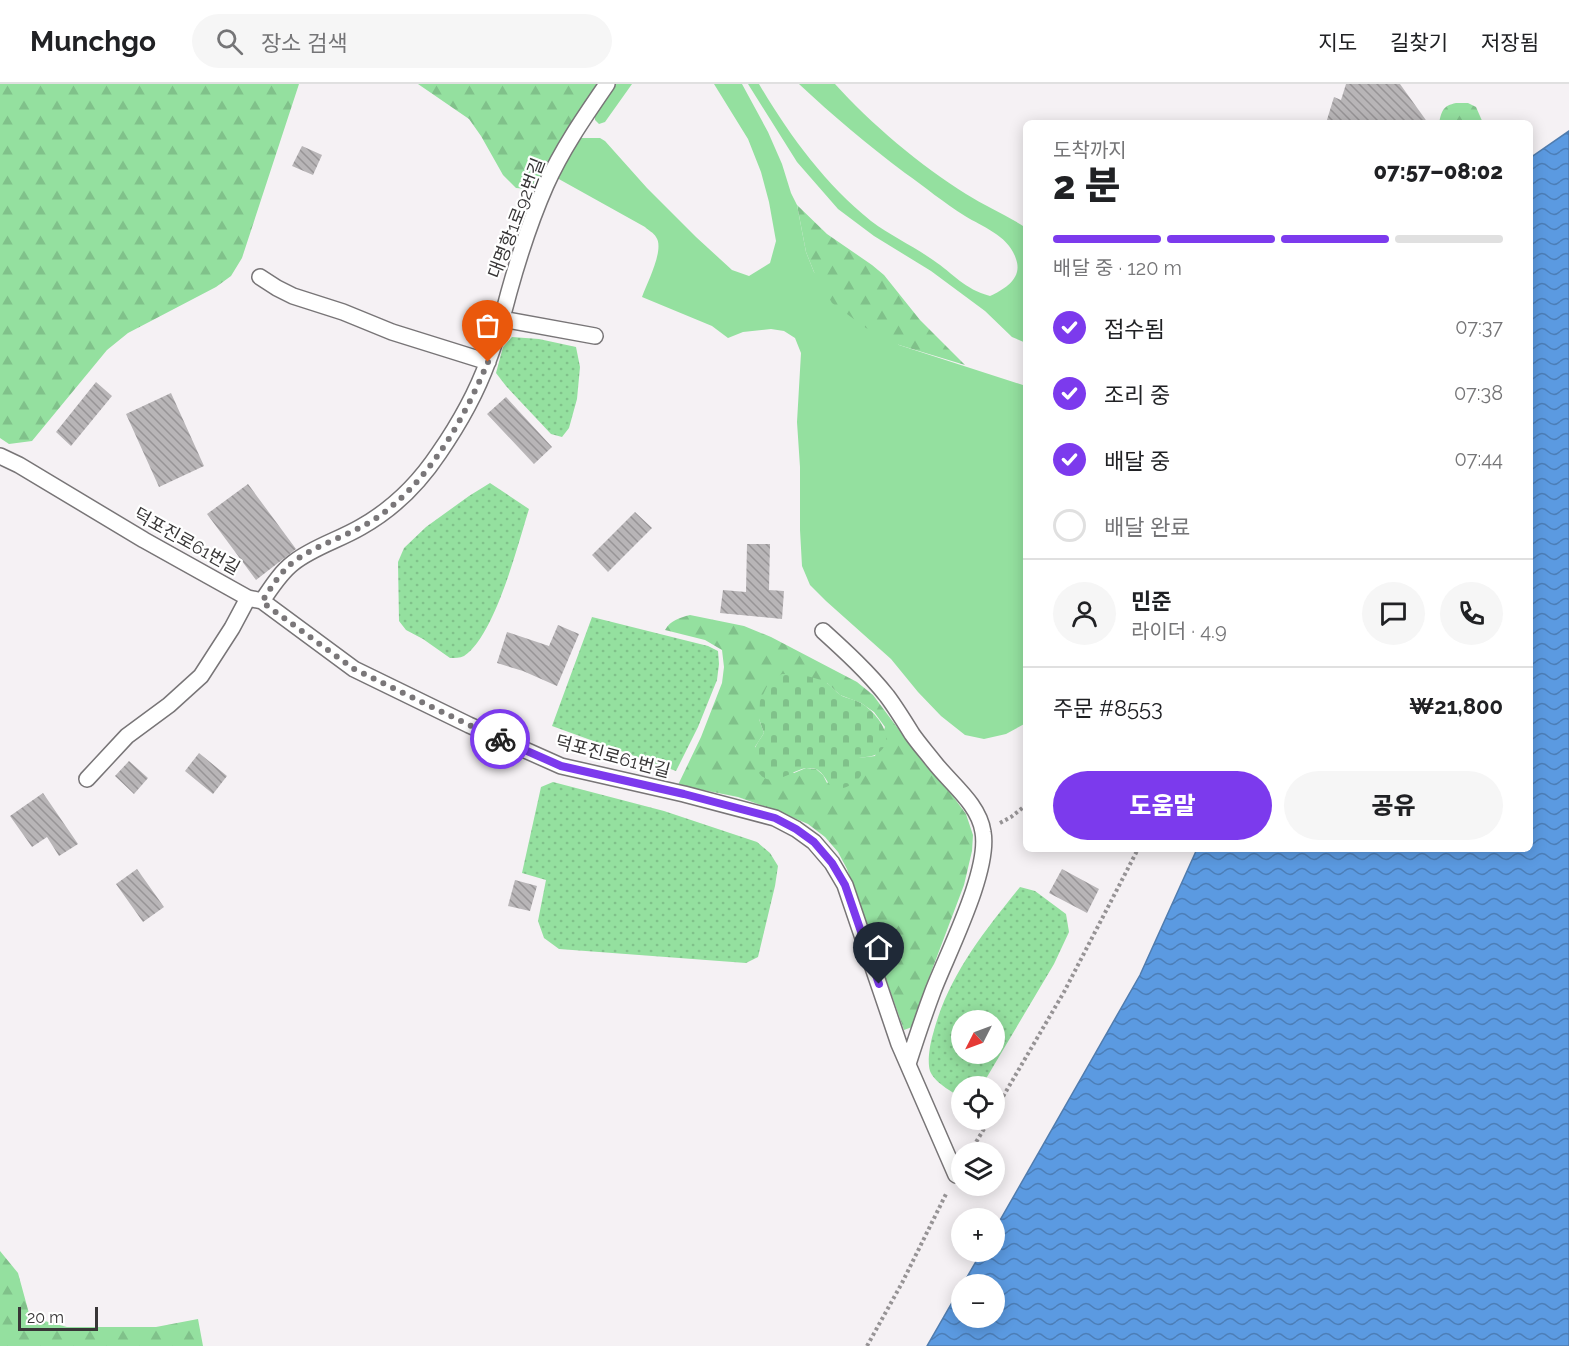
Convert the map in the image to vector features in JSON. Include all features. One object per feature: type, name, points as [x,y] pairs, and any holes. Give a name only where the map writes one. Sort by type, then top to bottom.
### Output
[{"type":"lane","name":"대명항1로92번길","points":[[87,779],[127,736],[169,705],[201,676],[232,628],[255,600],[293,563],[377,517],[399,500],[420,479],[472,399],[488,362],[546,184],[571,137],[607,84]]},
{"type":"lane","points":[[260,277],[293,296],[343,312],[392,332],[488,362]]},
{"type":"lane","points":[[502,319],[595,336]]},
{"type":"lane","name":"덕포진로61번길","points":[[0,456],[144,540],[255,600],[354,669],[469,725],[561,766],[684,794],[775,818],[814,842],[832,863],[845,885],[899,1044],[951,1163]]},
{"type":"lane","points":[[823,631],[887,696],[914,737],[967,799],[978,815],[983,831],[984,848],[978,878],[933,991],[908,1064]]},
{"type":"path","points":[[983,831],[1011,817],[1023,807]]},
{"type":"path","points":[[1005,1093],[1069,982],[1136,852]]},
{"type":"path","points":[[867,1346],[902,1283],[951,1185]]},
{"type":"green space","points":[[0,84],[299,84],[242,258],[231,276],[216,287],[128,333],[107,350],[32,441],[9,444],[0,438]]},
{"type":"green space","points":[[418,84],[597,84],[567,129],[541,180],[527,189],[516,188],[503,175],[469,119]]},
{"type":"green space","points":[[614,84],[632,84],[605,122],[599,124],[595,120],[595,113]]},
{"type":"green space","points":[[714,84],[742,84],[768,132],[797,205],[806,252],[814,272],[899,345],[1023,385],[1023,725],[1006,734],[984,739],[965,735],[941,716],[891,659],[810,585],[802,566],[797,422],[801,353],[795,338],[784,331],[771,329],[743,332],[728,338],[712,326],[642,297],[657,258],[658,242],[655,236],[645,227],[557,178],[570,151],[580,138],[600,138],[696,237],[732,270],[749,276],[770,263],[776,241],[761,172],[748,139]]},
{"type":"green space","points":[[748,84],[759,84],[809,158],[854,207],[871,221],[973,289],[990,296],[1001,290],[1015,277],[1018,266],[1008,244],[995,233],[950,206],[891,162],[799,84],[835,84],[880,129],[931,170],[966,194],[1023,226],[1023,342],[1012,337],[985,311],[931,271],[874,236],[838,209],[797,162]]},
{"type":"green space","points":[[1468,103],[1476,107],[1482,120],[1440,120],[1444,109],[1448,106]]},
{"type":"green space","points":[[797,205],[827,234],[884,275],[920,320],[965,365],[899,345],[866,328],[832,303],[814,272],[806,252]]},
{"type":"green space","points":[[512,337],[539,339],[576,347],[580,367],[577,399],[569,428],[562,437],[551,434],[496,373],[503,347]]},
{"type":"green space","points":[[490,483],[529,509],[512,566],[486,630],[464,656],[450,658],[406,630],[399,621],[398,562],[404,548],[426,527]]},
{"type":"green space","points":[[690,615],[744,626],[771,637],[857,682],[873,695],[926,766],[966,814],[973,835],[972,851],[964,885],[912,1027],[904,1030],[847,869],[838,852],[825,837],[808,824],[738,797],[678,785],[701,737],[722,683],[724,667],[722,650],[705,640],[665,630],[679,618]],"holes":[[[827,683],[840,695],[861,703],[874,712],[885,727],[875,756],[858,758],[827,783],[816,769],[806,768],[794,773],[755,747],[764,733],[759,719]]]},
{"type":"green space","points":[[592,617],[708,646],[718,651],[717,680],[698,727],[676,771],[552,726]]},
{"type":"green space","points":[[782,674],[808,676],[826,682],[842,696],[864,705],[880,721],[886,735],[886,742],[877,754],[859,758],[863,771],[854,783],[845,788],[833,787],[823,774],[810,768],[773,780],[766,779],[756,768],[753,754],[764,733],[759,719],[760,701],[769,682]]},
{"type":"green space","points":[[553,782],[664,811],[757,842],[770,853],[778,866],[758,957],[746,963],[559,949],[544,938],[538,921],[546,880],[522,873],[541,787]]},
{"type":"green space","points":[[1020,887],[1035,891],[1066,914],[1069,932],[1054,964],[1005,1047],[1005,1010],[951,1010],[951,1064],[995,1064],[988,1076],[951,1076],[951,1091],[939,1083],[930,1071],[930,1047],[948,993],[980,938]]},
{"type":"green space","points":[[0,1251],[18,1273],[30,1317],[67,1327],[156,1327],[198,1319],[203,1346],[0,1346]]},
{"type":"water","points":[[1569,131],[1569,1346],[927,1346],[951,1304],[951,1328],[1005,1328],[1005,1274],[969,1274],[976,1262],[1005,1262],[1005,1211],[1140,975],[1196,852],[1533,852],[1533,156]]},
{"type":"building","points":[[1346,84],[1400,84],[1426,120],[1327,120],[1334,97],[1341,100]]},
{"type":"building","points":[[302,146],[322,155],[313,175],[292,166]]},
{"type":"building","points":[[96,382],[112,396],[71,446],[56,432]]},
{"type":"building","points":[[171,393],[204,466],[159,487],[126,414]]},
{"type":"building","points":[[506,397],[552,447],[534,464],[487,414]]},
{"type":"building","points":[[248,484],[296,549],[256,580],[207,514]]},
{"type":"building","points":[[635,512],[652,528],[608,572],[592,555]]},
{"type":"building","points":[[747,544],[770,544],[769,590],[784,591],[782,619],[720,613],[723,590],[746,592]]},
{"type":"building","points":[[558,625],[579,634],[557,686],[523,671],[497,663],[507,632],[549,646]]},
{"type":"building","points":[[199,753],[227,776],[213,794],[185,771]]},
{"type":"building","points":[[129,761],[148,778],[134,794],[115,776]]},
{"type":"building","points":[[43,793],[78,844],[59,856],[47,837],[32,847],[10,816]]},
{"type":"building","points":[[137,869],[164,907],[143,922],[116,884]]},
{"type":"building","points":[[1062,869],[1099,889],[1087,913],[1049,893]]},
{"type":"building","points":[[515,880],[537,886],[530,911],[508,906]]},
{"type":"way so far","points":[[488,362],[472,399],[420,479],[399,500],[377,517],[293,563],[278,578],[262,602],[354,669],[500,739]]},
{"type":"route","points":[[500,739],[561,766],[684,794],[775,818],[796,829],[814,842],[832,863],[845,885],[879,984]]}]
